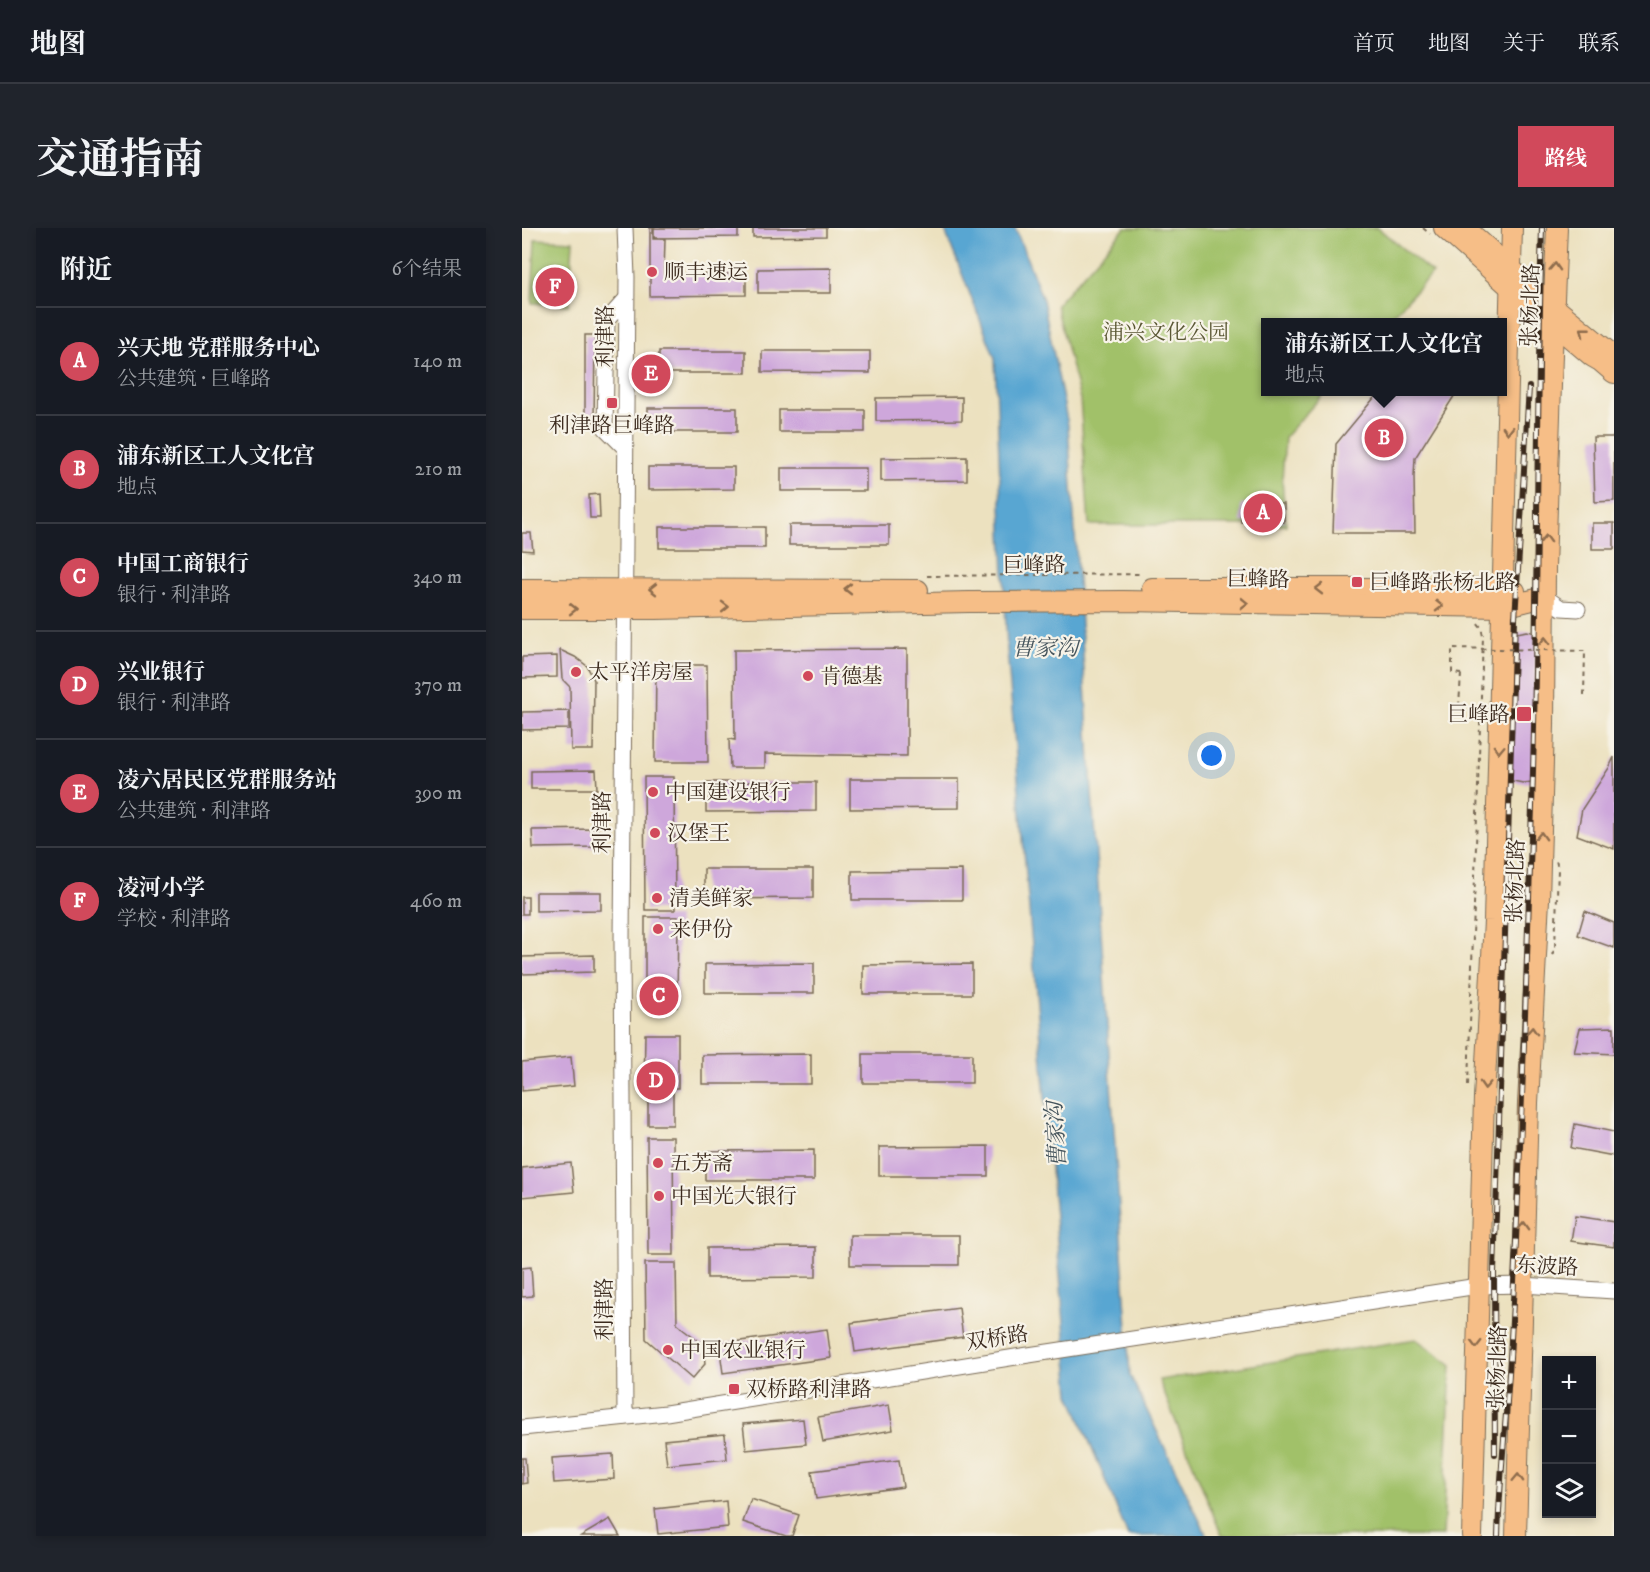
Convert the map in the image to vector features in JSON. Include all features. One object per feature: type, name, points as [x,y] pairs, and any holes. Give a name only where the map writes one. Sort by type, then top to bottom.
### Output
[{"type":"main road","points":[[1444,228],[1510,278],[1553,315],[1593,357],[1614,373]]},
{"type":"main road","points":[[1465,228],[1510,278]]},
{"type":"main road","name":"张杨北路","points":[[1472,1536],[1484,1098],[1495,910],[1512,228]]},
{"type":"main road","name":"张杨北路","points":[[1516,1536],[1528,1103],[1544,726],[1545,597],[1557,228]]},
{"type":"main road","points":[[1553,315],[1614,356]]},
{"type":"main road","name":"巨峰路","points":[[522,589],[1123,588],[1504,598],[1545,597]]},
{"type":"main road","name":"巨峰路","points":[[522,609],[624,609],[969,589]]},
{"type":"street","name":"利津路","points":[[625,228],[622,942],[625,1417]]},
{"type":"street","points":[[1545,597],[1561,608],[1578,609]]},
{"type":"street","name":"东波路","points":[[1478,1286],[1523,1285],[1614,1291]]},
{"type":"street","name":"双桥路","points":[[522,1428],[666,1413],[1478,1286]]},
{"type":"path","points":[[969,589],[1123,588]]},
{"type":"path","points":[[1468,1094],[1483,636],[1476,619]]},
{"type":"path","points":[[1459,706],[1461,674],[1452,673],[1452,648],[1585,651],[1584,695]]},
{"type":"green space","name":"浦兴文化公园","points":[[1125,228],[1378,228],[1432,273],[1391,318],[1261,318],[1261,396],[1321,396],[1285,437],[1282,480],[1286,525],[1089,525],[1080,399],[1056,305]]},
{"type":"green space","points":[[535,239],[573,241],[569,305],[532,303]]},
{"type":"green space","points":[[1416,1339],[1451,1364],[1443,1536],[1222,1536],[1159,1380]]},
{"type":"water","name":"曹家沟","points":[[944,228],[1015,228],[1043,300],[1068,425],[1130,1375],[1207,1536],[1128,1536],[1070,1394],[1007,650],[995,358]]},
{"type":"building","points":[[650,228],[653,228],[653,239],[665,239],[664,274],[746,274],[746,295],[650,296]]},
{"type":"building","points":[[654,228],[738,228],[738,237],[654,238]]},
{"type":"building","points":[[753,228],[826,228],[826,236],[753,237]]},
{"type":"building","points":[[831,268],[831,293],[758,293],[758,269]]},
{"type":"building","points":[[585,335],[595,335],[594,422],[585,422]]},
{"type":"building","points":[[659,351],[746,351],[746,373],[659,373],[659,390],[645,390],[644,356],[659,356]]},
{"type":"building","points":[[762,351],[870,351],[870,373],[762,372]]},
{"type":"building","points":[[1376,396],[1454,396],[1415,458],[1415,533],[1333,533],[1336,444]]},
{"type":"building","points":[[962,397],[962,420],[876,421],[876,398]]},
{"type":"building","points":[[648,408],[737,408],[737,432],[648,432]]},
{"type":"building","points":[[779,410],[865,410],[865,432],[779,432]]},
{"type":"building","points":[[1593,437],[1614,437],[1614,501],[1595,502]]},
{"type":"building","points":[[967,457],[967,480],[881,481],[881,458]]},
{"type":"building","points":[[648,467],[734,467],[734,489],[648,490]]},
{"type":"building","points":[[781,468],[866,468],[866,491],[781,491]]},
{"type":"building","points":[[599,494],[600,518],[590,518],[589,495]]},
{"type":"building","points":[[1241,504],[1284,504],[1284,522],[1241,522]]},
{"type":"building","points":[[1592,523],[1614,523],[1614,549],[1592,549]]},
{"type":"building","points":[[789,525],[889,525],[889,545],[789,545]]},
{"type":"building","points":[[659,527],[765,527],[765,548],[659,548]]},
{"type":"building","points":[[522,533],[531,533],[533,551],[522,550]]},
{"type":"building","name":"巨峰路","points":[[1527,631],[1536,633],[1533,782],[1523,783],[1505,777],[1509,639],[1517,633]]},
{"type":"building","points":[[907,649],[907,756],[765,754],[765,768],[730,768],[729,739],[735,740],[734,650]]},
{"type":"building","points":[[560,650],[587,666],[594,680],[593,750],[571,750],[570,687],[562,679]]},
{"type":"building","points":[[557,656],[557,677],[522,678],[522,657]]},
{"type":"building","points":[[656,665],[707,665],[708,762],[655,762]]},
{"type":"building","points":[[569,711],[569,729],[522,730],[522,712]]},
{"type":"building","points":[[1614,757],[1614,849],[1577,835],[1582,809]]},
{"type":"building","points":[[596,770],[597,789],[531,789],[531,771]]},
{"type":"building","points":[[644,777],[674,777],[675,910],[645,910]]},
{"type":"building","points":[[850,779],[959,779],[959,808],[850,809]]},
{"type":"building","points":[[706,782],[816,782],[816,811],[706,812]]},
{"type":"building","points":[[598,829],[598,847],[533,848],[532,830]]},
{"type":"building","points":[[704,869],[813,869],[813,898],[704,899]]},
{"type":"building","points":[[962,870],[962,900],[852,900],[852,871]]},
{"type":"building","points":[[536,892],[601,892],[601,910],[536,911]]},
{"type":"building","points":[[522,897],[528,897],[528,914],[522,914]]},
{"type":"building","points":[[1585,911],[1614,923],[1614,948],[1578,935]]},
{"type":"building","points":[[645,917],[678,917],[677,1007],[645,1007]]},
{"type":"building","points":[[594,955],[594,972],[522,974],[522,957]]},
{"type":"building","points":[[814,963],[814,993],[705,993],[705,964]]},
{"type":"building","points":[[972,964],[972,994],[863,994],[863,965]]},
{"type":"building","points":[[1614,1027],[1614,1054],[1574,1052],[1580,1028]]},
{"type":"building","points":[[645,1034],[678,1034],[678,1088],[644,1088]]},
{"type":"building","points":[[811,1054],[811,1084],[702,1084],[702,1055]]},
{"type":"building","points":[[863,1054],[972,1054],[972,1083],[863,1083]]},
{"type":"building","points":[[571,1057],[574,1086],[522,1091],[522,1062]]},
{"type":"building","points":[[648,1092],[673,1092],[673,1125],[648,1125]]},
{"type":"building","points":[[1575,1124],[1614,1132],[1614,1156],[1571,1148]]},
{"type":"building","points":[[647,1137],[673,1137],[674,1255],[648,1255]]},
{"type":"building","points":[[988,1146],[988,1176],[879,1176],[879,1147]]},
{"type":"building","points":[[814,1150],[814,1180],[705,1180],[705,1151]]},
{"type":"building","points":[[571,1163],[574,1192],[522,1197],[522,1168]]},
{"type":"building","points":[[1575,1216],[1614,1222],[1614,1247],[1571,1241]]},
{"type":"building","points":[[850,1235],[959,1235],[959,1265],[850,1265]]},
{"type":"building","points":[[816,1247],[816,1277],[707,1278],[707,1248]]},
{"type":"building","points":[[645,1263],[676,1263],[677,1324],[703,1344],[705,1364],[692,1379],[646,1339]]},
{"type":"building","points":[[531,1267],[533,1296],[522,1297],[522,1268]]},
{"type":"building","points":[[959,1308],[963,1337],[855,1352],[851,1323]]},
{"type":"building","points":[[827,1329],[831,1358],[723,1373],[719,1344]]},
{"type":"building","points":[[889,1405],[893,1430],[823,1442],[818,1417]]},
{"type":"building","points":[[803,1419],[806,1444],[746,1450],[743,1424]]},
{"type":"building","points":[[725,1434],[727,1459],[667,1465],[664,1440]]},
{"type":"building","points":[[613,1454],[614,1479],[554,1483],[552,1458]]},
{"type":"building","points":[[522,1458],[525,1458],[527,1483],[522,1484]]},
{"type":"building","points":[[899,1460],[903,1487],[816,1499],[812,1471]]},
{"type":"building","points":[[751,1499],[799,1515],[792,1536],[743,1522]]},
{"type":"building","points":[[726,1501],[728,1527],[658,1534],[655,1509]]},
{"type":"building","points":[[610,1519],[620,1536],[581,1536]]},
{"type":"railway","points":[[1498,1536],[1515,1273],[1528,940],[1534,735],[1542,228]]},
{"type":"railway","points":[[1495,1454],[1494,1272],[1515,619],[1529,387]]},
{"type":"place","name":"顺丰速运","points":[[652,272]]},
{"type":"place","name":"凌河小学","points":[[555,287]]},
{"type":"place","name":"凌六居民区党群服务站","points":[[651,374]]},
{"type":"place","name":"利津路巨峰路","points":[[612,403]]},
{"type":"place","name":"浦东新区工人文化宫","points":[[1384,438]]},
{"type":"place","name":"兴天地 党群服务中心","points":[[1263,513]]},
{"type":"place","name":"巨峰路张杨北路","points":[[1357,582]]},
{"type":"place","name":"太平洋房屋","points":[[576,672]]},
{"type":"place","name":"肯德基","points":[[808,676]]},
{"type":"place","name":"巨峰路","points":[[1524,714]]},
{"type":"place","name":"中国建设银行","points":[[653,792]]},
{"type":"place","name":"汉堡王","points":[[655,833]]},
{"type":"place","name":"清美鲜家","points":[[657,898]]},
{"type":"place","name":"来伊份","points":[[658,929]]},
{"type":"place","name":"中国工商银行","points":[[659,996]]},
{"type":"place","name":"兴业银行","points":[[656,1081]]},
{"type":"place","name":"五芳斋","points":[[658,1163]]},
{"type":"place","name":"中国光大银行","points":[[659,1196]]},
{"type":"place","name":"中国农业银行","points":[[668,1350]]},
{"type":"place","name":"双桥路利津路","points":[[734,1389]]}]
